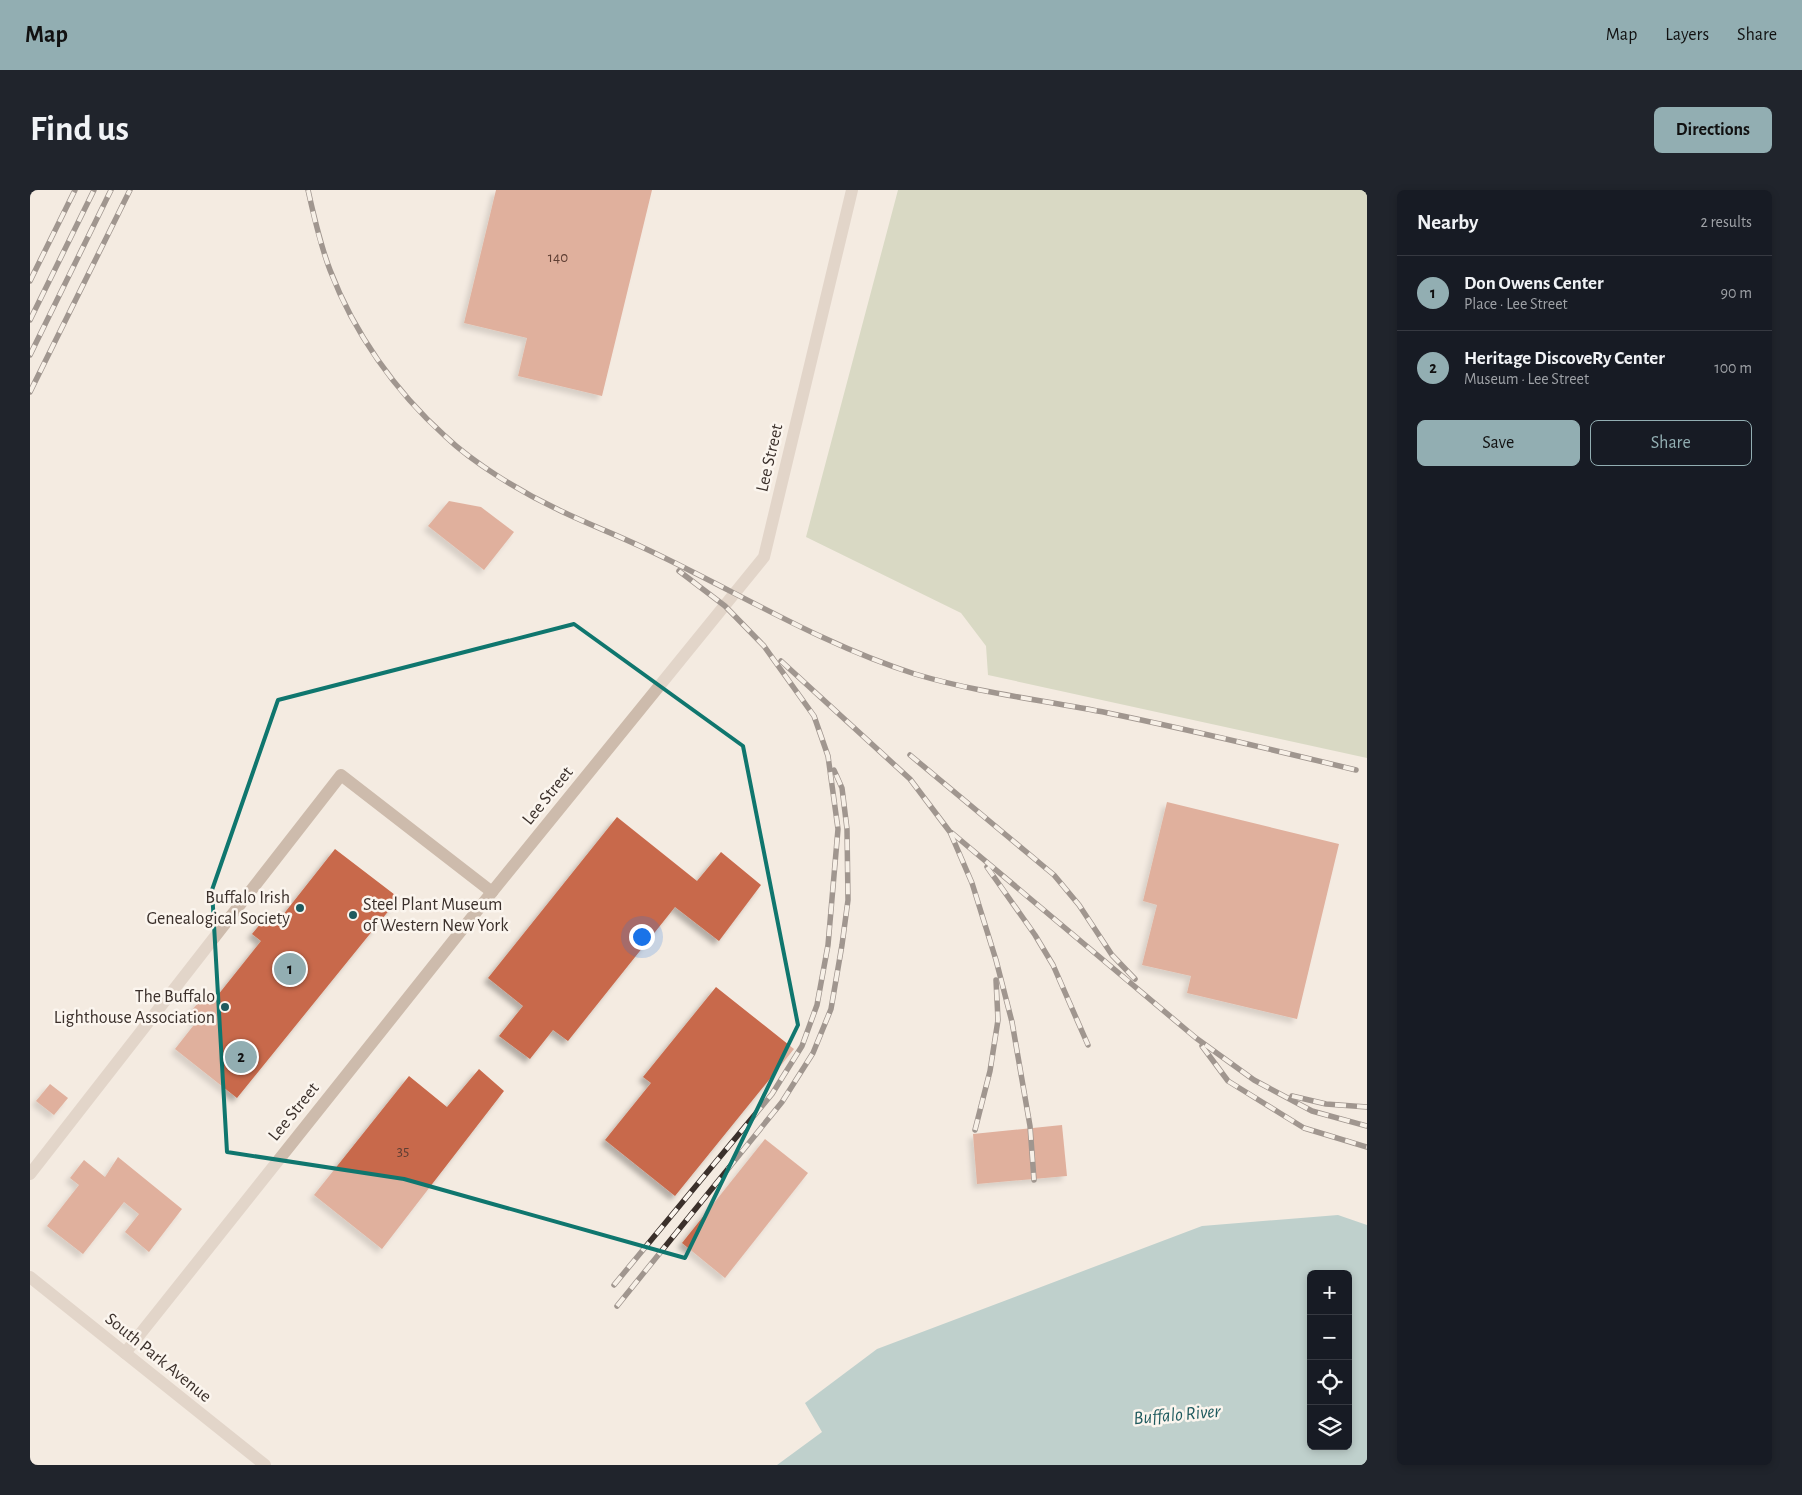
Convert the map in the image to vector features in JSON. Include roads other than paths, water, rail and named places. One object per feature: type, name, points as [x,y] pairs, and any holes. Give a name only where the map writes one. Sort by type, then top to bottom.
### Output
[{"type":"street","name":"Lee Street","points":[[125,1353],[492,892],[764,557],[852,190]]},
{"type":"street","points":[[30,1174],[341,775],[492,892]]},
{"type":"street","name":"South Park Avenue","points":[[30,1278],[265,1465]]},
{"type":"water","name":"Buffalo River","points":[[1338,1215],[1367,1225],[1367,1465],[777,1465],[822,1432],[805,1403],[877,1349],[1202,1226]]},
{"type":"railway","points":[[30,281],[75,190]]},
{"type":"railway","points":[[30,320],[94,190]]},
{"type":"railway","points":[[30,355],[111,190]]},
{"type":"railway","points":[[30,392],[130,190]]},
{"type":"railway","points":[[308,190],[320,240],[330,270],[351,316],[378,360],[409,400],[456,446],[483,466],[528,494],[678,564],[778,616],[845,648],[915,674],[987,691],[1170,726],[1356,770]]},
{"type":"railway","points":[[614,1285],[772,1094],[802,1046],[817,1005],[828,945],[838,829],[828,756],[814,716],[764,646],[725,606],[679,571]]},
{"type":"railway","points":[[781,661],[910,779],[950,832],[972,883],[996,960],[1012,1022],[1030,1126],[1034,1180]]},
{"type":"railway","points":[[910,755],[1054,875],[1079,905],[1112,955],[1135,979]]},
{"type":"railway","points":[[617,1306],[782,1102],[813,1053],[831,1009],[848,900],[847,829],[842,788],[834,770]]},
{"type":"railway","points":[[952,833],[1196,1038],[1254,1080],[1312,1111],[1367,1126]]},
{"type":"railway","points":[[987,867],[1035,935],[1053,965],[1088,1045]]},
{"type":"railway","points":[[975,1130],[990,1071],[998,1020],[996,980]]},
{"type":"railway","points":[[1202,1046],[1228,1081],[1304,1128],[1367,1147]]},
{"type":"railway","points":[[1292,1096],[1326,1104],[1367,1107]]},
{"type":"place","name":"Buffalo Irish Genealogical Society","points":[[300,908]]},
{"type":"place","name":"Steel Plant Museum of Western New York","points":[[353,915]]},
{"type":"place","name":"Don Owens Center","points":[[290,969]]},
{"type":"place","name":"The Buffalo Lighthouse Association","points":[[225,1007]]},
{"type":"place","name":"Heritage DiscoveRy Center","points":[[241,1057]]}]
